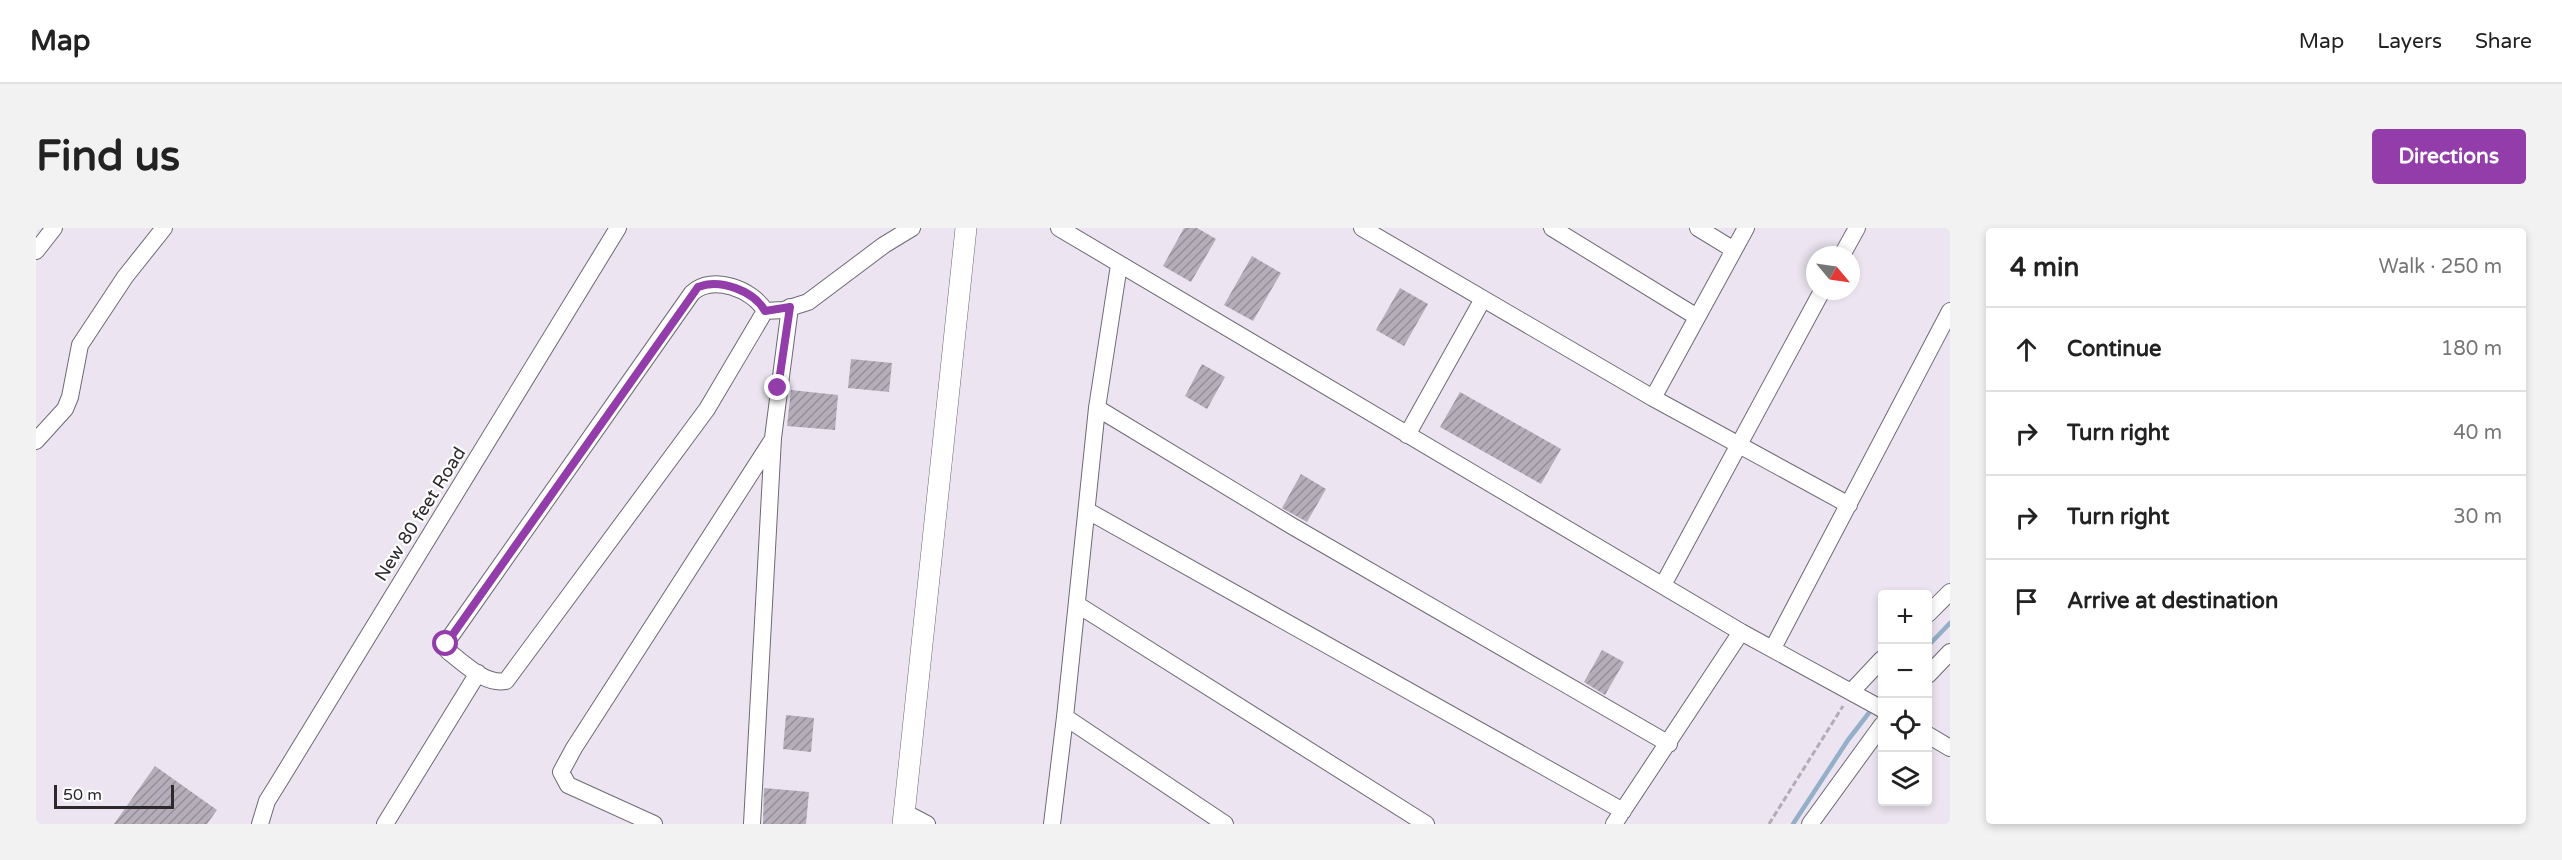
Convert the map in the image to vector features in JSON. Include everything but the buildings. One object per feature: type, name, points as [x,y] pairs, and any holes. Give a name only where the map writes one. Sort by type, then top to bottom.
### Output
[{"type":"street","points":[[36,251],[54,228]]},
{"type":"street","points":[[36,441],[68,403],[80,345],[125,277],[164,228]]},
{"type":"street","points":[[765,311],[808,302],[884,244],[912,228]]},
{"type":"street","points":[[927,824],[904,818],[966,228]]},
{"type":"street","points":[[1059,228],[1741,632],[1878,707]]},
{"type":"street","points":[[1362,228],[1653,398],[1849,505]]},
{"type":"street","points":[[1552,228],[1697,317]]},
{"type":"street","points":[[1698,228],[1734,250]]},
{"type":"street","points":[[1653,398],[1746,228]]},
{"type":"street","points":[[1847,246],[1857,228]]},
{"type":"street","name":"New 80 feet Road","points":[[260,824],[267,801],[614,230]]},
{"type":"street","points":[[1052,824],[1078,605],[1097,408],[1119,265]]},
{"type":"street","points":[[704,285],[733,287],[761,303],[765,311],[707,409],[506,681],[496,683],[448,652],[446,649],[448,640],[692,293],[704,285]]},
{"type":"street","points":[[1407,435],[1483,299]]},
{"type":"street","points":[[1663,585],[1817,300]]},
{"type":"street","points":[[752,824],[773,438],[790,307]]},
{"type":"street","points":[[1773,648],[1950,311]]},
{"type":"street","points":[[1097,408],[1292,526],[1669,744]]},
{"type":"street","points":[[654,824],[568,785],[561,771],[773,438]]},
{"type":"street","points":[[1088,511],[1618,817],[1669,744],[1741,632]]},
{"type":"street","points":[[1932,610],[1950,592]]},
{"type":"street","points":[[1078,605],[1422,823]]},
{"type":"street","points":[[1932,671],[1950,652]]},
{"type":"street","points":[[1852,692],[1878,663]]},
{"type":"street","points":[[385,824],[478,673]]},
{"type":"street","points":[[1065,717],[1226,824]]},
{"type":"street","points":[[1818,821],[1878,731]]},
{"type":"street","points":[[1932,737],[1950,748]]},
{"type":"path","points":[[1769,824],[1852,692]]},
{"type":"waterway","points":[[1930,644],[1950,623]]},
{"type":"waterway","points":[[1793,824],[1848,740],[1880,698]]},
{"type":"route","points":[[446,644],[698,287],[716,284],[733,287],[761,303],[765,311],[783,310],[790,307],[778,388]]}]
